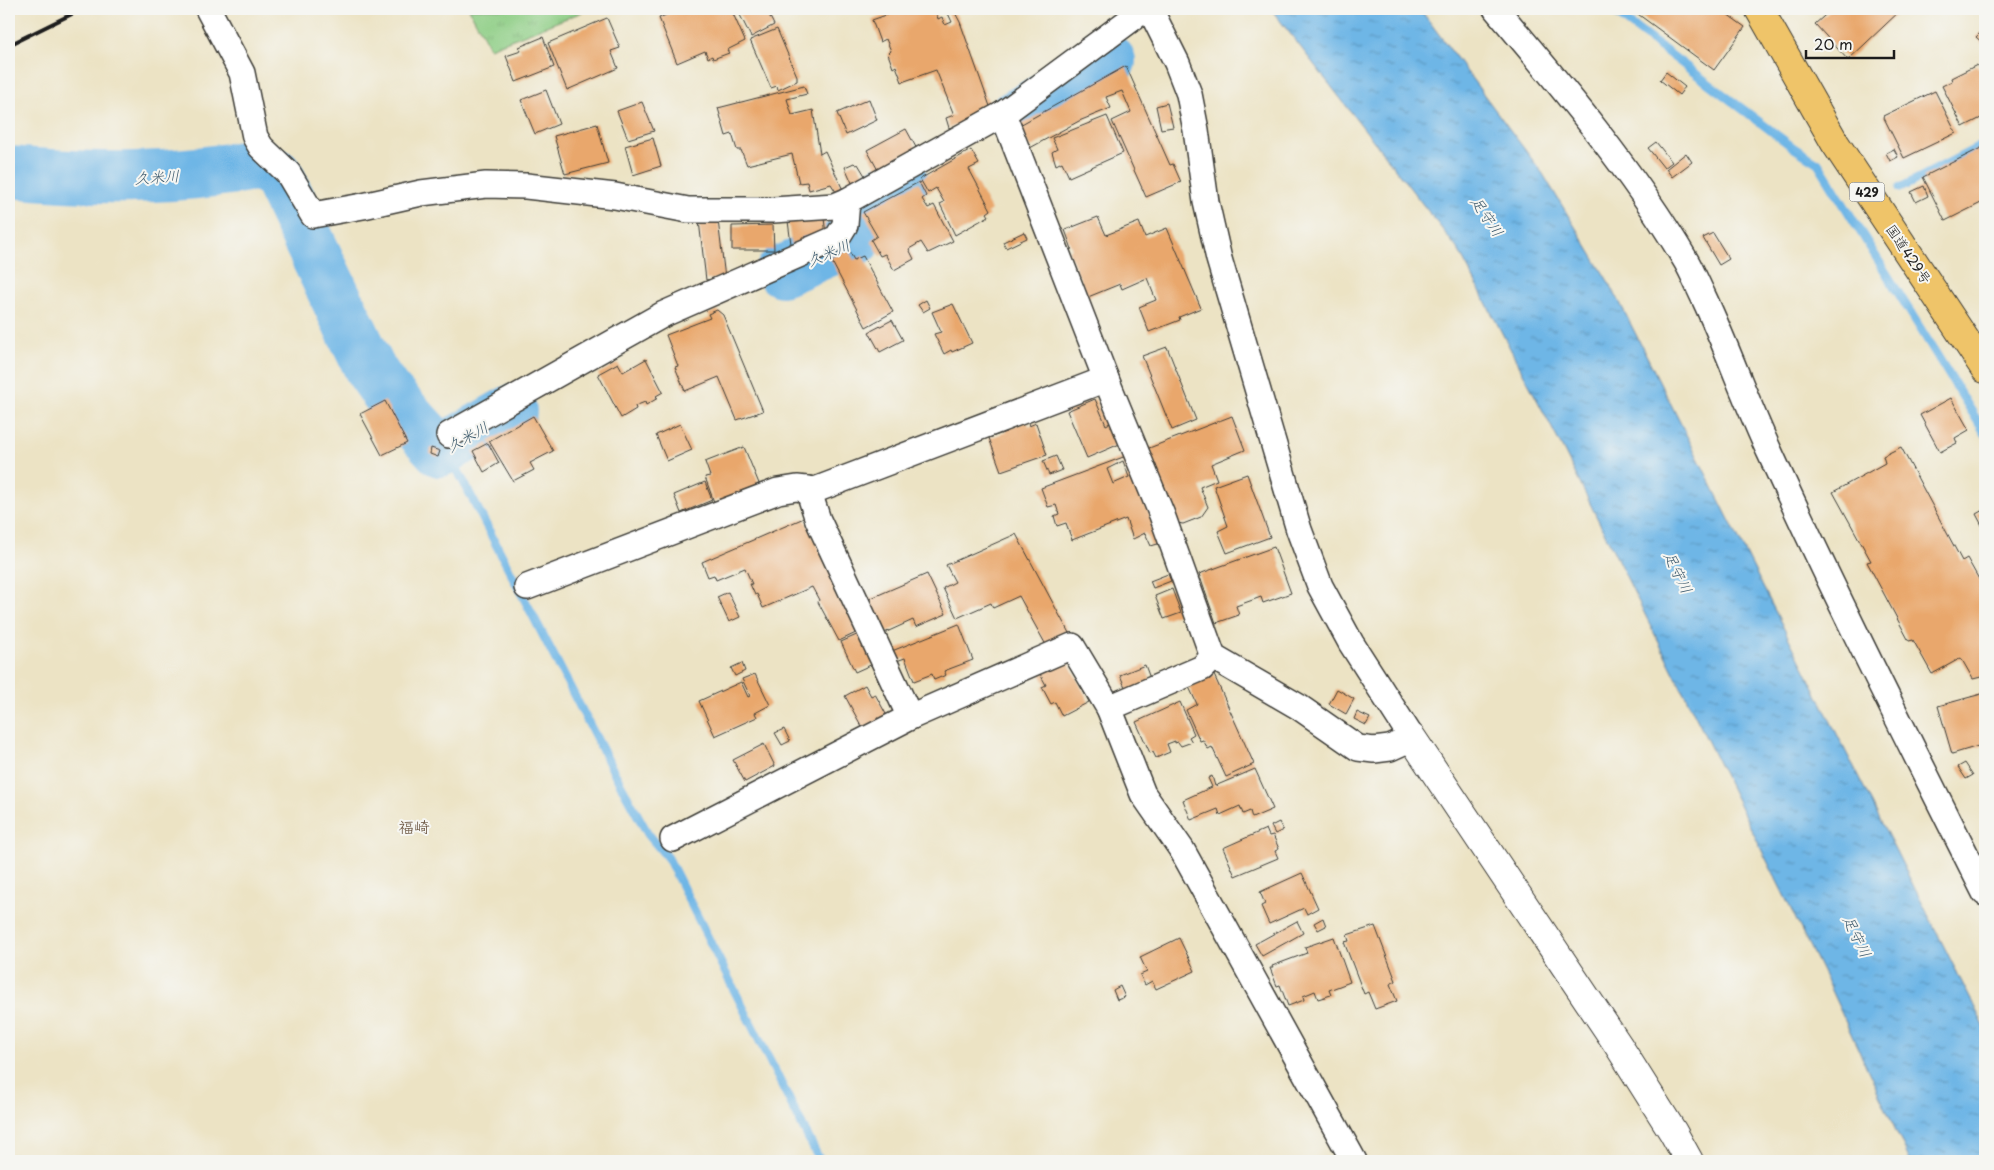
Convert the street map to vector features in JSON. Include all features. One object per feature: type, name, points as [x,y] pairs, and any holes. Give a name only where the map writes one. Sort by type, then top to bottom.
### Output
[{"type":"highway","name":"国道429号","points":[[1759,9],[1835,143],[1985,369]]},
{"type":"street","points":[[208,9],[242,73],[255,138],[261,147],[288,173],[313,215],[363,206],[421,192],[486,185],[526,186],[615,196],[688,210],[773,210],[836,206],[1003,114],[1145,9]]},
{"type":"street","points":[[1150,9],[1177,63],[1189,94],[1206,202],[1219,259],[1299,530],[1320,586],[1351,643],[1412,738],[1618,1045],[1689,1161]]},
{"type":"street","points":[[1496,9],[1551,73],[1596,131],[1656,213],[1688,264],[1713,316],[1769,451],[1866,656],[1985,893]]},
{"type":"street","points":[[1003,114],[1106,379],[1162,515],[1213,657],[1299,707],[1358,748],[1374,750],[1390,748],[1412,738]]},
{"type":"street","points":[[449,435],[664,314],[837,238],[846,225],[848,201]]},
{"type":"street","points":[[527,587],[778,491],[797,488],[815,490],[835,483],[1106,379]]},
{"type":"street","points":[[808,489],[818,520],[910,717]]},
{"type":"street","points":[[673,839],[910,717],[1072,646],[1109,708],[1143,794],[1182,850],[1354,1161]]},
{"type":"street","points":[[1109,708],[1202,668],[1213,657]]},
{"type":"green space","points":[[469,9],[590,9],[490,48]]},
{"type":"water","name":"足守川","points":[[1271,9],[1420,9],[1543,174],[1614,291],[1985,1028],[1985,1161],[1910,1161],[1829,986],[1565,453],[1459,251]]},
{"type":"building","points":[[680,9],[731,9],[745,41],[727,50],[729,53],[713,59],[712,56],[708,58],[705,51],[677,63],[659,18]]},
{"type":"building","points":[[737,9],[766,9],[774,25],[751,37]]},
{"type":"building","points":[[903,9],[935,9],[938,19],[942,17],[945,25],[952,22],[946,9],[953,9],[960,22],[992,112],[949,128],[946,118],[954,115],[936,70],[902,82],[896,66],[893,68],[888,54],[891,51],[886,39],[880,42],[872,20]]},
{"type":"building","points":[[1631,9],[1720,9],[1745,27],[1714,70]]},
{"type":"building","points":[[1832,9],[1902,9],[1848,60],[1815,24]]},
{"type":"building","points":[[607,18],[620,48],[611,51],[618,68],[567,90],[548,43]]},
{"type":"building","points":[[777,29],[797,76],[797,81],[778,90],[777,86],[771,88],[750,40]]},
{"type":"building","points":[[1981,32],[1985,36],[1985,45],[1976,37]]},
{"type":"building","points":[[543,37],[554,67],[516,82],[506,56],[521,51],[519,47]]},
{"type":"building","points":[[1977,65],[1979,68],[1985,65],[1985,116],[1963,127],[1942,86],[1952,81],[1951,78]]},
{"type":"building","points":[[1126,66],[1170,165],[1173,164],[1181,182],[1146,197],[1112,121],[1131,112],[1122,91],[1106,97],[1111,108],[1079,121],[1030,148],[1018,126]]},
{"type":"building","points":[[1666,72],[1685,87],[1679,95],[1660,80]]},
{"type":"building","points":[[804,86],[807,94],[787,99],[792,115],[813,110],[820,154],[825,151],[843,190],[836,192],[831,184],[809,190],[807,182],[799,183],[792,154],[747,165],[741,150],[737,150],[732,134],[726,136],[718,108]]},
{"type":"building","points":[[546,90],[559,124],[535,134],[521,100]]},
{"type":"building","points":[[1935,91],[1956,133],[1904,158],[1883,116]]},
{"type":"building","points":[[869,99],[877,120],[846,135],[837,113]]},
{"type":"building","points":[[642,102],[654,131],[628,139],[617,111]]},
{"type":"building","points":[[1167,103],[1173,127],[1161,129],[1156,106]]},
{"type":"building","points":[[1107,116],[1123,153],[1069,177],[1062,162],[1056,165],[1052,152],[1057,149],[1052,138]]},
{"type":"building","points":[[597,124],[608,163],[565,174],[554,136]]},
{"type":"building","points":[[906,129],[918,151],[879,172],[867,150]]},
{"type":"building","points":[[653,138],[661,166],[633,175],[625,146]]},
{"type":"building","points":[[1656,142],[1672,162],[1664,168],[1648,148]]},
{"type":"building","points":[[1985,146],[1985,201],[1945,221],[1923,177]]},
{"type":"building","points":[[1894,149],[1898,157],[1890,161],[1886,153]]},
{"type":"building","points":[[971,150],[979,164],[969,169],[991,210],[987,213],[989,216],[955,235],[940,204],[944,202],[936,188],[928,193],[920,179]]},
{"type":"building","points":[[1686,153],[1692,162],[1672,177],[1666,169]]},
{"type":"building","points":[[854,163],[858,164],[867,179],[853,185],[845,167]]},
{"type":"building","points":[[919,182],[926,196],[922,199],[928,208],[934,205],[953,241],[928,253],[921,242],[909,249],[914,259],[894,270],[885,254],[880,256],[871,240],[877,236],[863,212]]},
{"type":"building","points":[[1924,186],[1928,196],[1916,202],[1911,192]]},
{"type":"building","points":[[1098,217],[1106,235],[1139,222],[1145,237],[1167,228],[1201,308],[1179,317],[1180,320],[1149,332],[1139,307],[1156,300],[1147,278],[1122,289],[1120,284],[1088,297],[1068,250],[1072,249],[1065,230]]},
{"type":"building","points":[[824,218],[826,235],[802,237],[802,242],[791,244],[788,221]]},
{"type":"building","points":[[718,220],[725,278],[706,280],[699,221]]},
{"type":"building","points":[[773,225],[774,250],[732,250],[732,226]]},
{"type":"building","points":[[1024,232],[1027,238],[1006,248],[1003,242]]},
{"type":"building","points":[[1713,233],[1729,259],[1719,265],[1703,238]]},
{"type":"building","points":[[848,249],[854,260],[863,256],[893,312],[866,327],[830,258]]},
{"type":"building","points":[[926,300],[930,308],[923,312],[918,305]]},
{"type":"building","points":[[953,304],[972,343],[944,354],[934,334],[941,332],[932,312]]},
{"type":"building","points":[[717,310],[723,315],[763,411],[737,420],[719,377],[685,391],[675,367],[678,366],[666,335],[710,318],[708,314]]},
{"type":"building","points":[[892,320],[903,340],[880,352],[869,332]]},
{"type":"building","points":[[1167,347],[1196,420],[1172,430],[1142,356]]},
{"type":"building","points":[[646,359],[663,392],[656,396],[658,398],[646,405],[645,402],[635,406],[636,409],[621,418],[598,374],[618,363],[623,372]]},
{"type":"building","points":[[1951,398],[1969,430],[1955,438],[1957,443],[1940,452],[1920,415]]},
{"type":"building","points":[[1095,399],[1106,425],[1114,421],[1122,443],[1087,458],[1067,411]]},
{"type":"building","points":[[385,401],[407,443],[382,455],[360,414]]},
{"type":"building","points":[[533,416],[553,451],[530,463],[534,470],[513,481],[489,441]]},
{"type":"building","points":[[1232,416],[1245,450],[1211,464],[1217,480],[1200,487],[1208,507],[1201,517],[1183,524],[1172,522],[1144,450]]},
{"type":"building","points":[[1027,421],[1029,426],[1036,423],[1047,455],[1001,471],[989,438],[1006,432],[1005,429]]},
{"type":"building","points":[[680,424],[692,450],[667,461],[656,435]]},
{"type":"building","points":[[488,443],[499,463],[484,472],[473,451]]},
{"type":"building","points":[[744,447],[760,486],[721,502],[720,499],[714,502],[705,477],[710,476],[705,462]]},
{"type":"building","points":[[1901,447],[1962,561],[1967,558],[1985,590],[1985,676],[1973,679],[1961,658],[1932,674],[1913,640],[1909,641],[1867,562],[1871,561],[1833,492],[1885,463],[1883,456]]},
{"type":"building","points":[[431,448],[440,451],[438,457],[430,454]]},
{"type":"building","points":[[1056,456],[1062,470],[1049,475],[1043,461]]},
{"type":"building","points":[[1126,456],[1161,543],[1151,546],[1145,533],[1133,539],[1126,519],[1072,540],[1066,523],[1057,526],[1054,516],[1059,514],[1056,505],[1048,507],[1041,488]],"holes":[[[1123,461],[1129,477],[1113,484],[1107,469]]]},
{"type":"building","points":[[1247,474],[1270,537],[1227,553],[1218,531],[1228,526],[1214,486]]},
{"type":"building","points":[[705,482],[712,500],[681,513],[674,495]]},
{"type":"building","points":[[1985,509],[1985,531],[1976,514]]},
{"type":"building","points":[[804,518],[860,631],[839,641],[812,587],[763,608],[750,584],[752,584],[745,568],[716,580],[714,575],[708,577],[702,562]]},
{"type":"building","points":[[1016,534],[1069,633],[1046,645],[1019,596],[993,608],[991,603],[957,618],[943,588],[955,582],[946,565]]},
{"type":"building","points":[[1274,547],[1291,593],[1263,603],[1261,597],[1236,606],[1239,615],[1216,623],[1199,574]]},
{"type":"building","points":[[927,574],[946,614],[916,627],[913,620],[880,635],[866,604],[871,603],[869,599]]},
{"type":"building","points":[[1168,574],[1171,581],[1153,588],[1150,581]]},
{"type":"building","points":[[1172,589],[1181,613],[1164,619],[1155,596]]},
{"type":"building","points":[[728,592],[740,617],[729,622],[717,597]]},
{"type":"building","points":[[959,624],[973,660],[944,671],[946,675],[934,680],[932,674],[914,681],[905,658],[891,663],[887,653]]},
{"type":"building","points":[[861,633],[875,663],[855,672],[841,642]]},
{"type":"building","points":[[1066,658],[1089,702],[1062,716],[1055,702],[1051,704],[1042,687],[1046,685],[1039,672]]},
{"type":"building","points":[[742,663],[745,671],[735,676],[731,668]]},
{"type":"building","points":[[1145,665],[1151,681],[1127,692],[1120,675]]},
{"type":"building","points":[[755,674],[770,705],[755,713],[757,717],[715,736],[699,701],[741,682],[748,697],[750,696],[742,679]]},
{"type":"building","points":[[1214,675],[1254,764],[1226,777],[1212,747],[1208,749],[1203,740],[1200,741],[1186,710],[1197,704],[1189,687]]},
{"type":"building","points":[[865,685],[871,696],[875,694],[887,716],[863,729],[845,696]]},
{"type":"building","points":[[1337,689],[1354,699],[1346,714],[1329,704]]},
{"type":"building","points":[[1985,693],[1985,744],[1952,754],[1938,706]]},
{"type":"building","points":[[1180,702],[1194,734],[1189,737],[1192,742],[1181,746],[1178,742],[1175,743],[1175,741],[1167,744],[1170,752],[1156,758],[1153,752],[1150,753],[1136,722]]},
{"type":"building","points":[[1357,712],[1370,718],[1366,725],[1354,719]]},
{"type":"building","points":[[784,729],[790,741],[782,745],[775,733]]},
{"type":"building","points":[[764,744],[775,766],[745,782],[733,760]]},
{"type":"building","points":[[1965,763],[1973,775],[1966,779],[1958,767]]},
{"type":"building","points":[[1255,769],[1273,809],[1252,818],[1250,811],[1243,814],[1240,806],[1220,815],[1218,809],[1191,820],[1183,800],[1212,787],[1208,778],[1212,776],[1215,786]]},
{"type":"building","points":[[1279,822],[1283,830],[1275,834],[1271,826]]},
{"type":"building","points":[[1266,829],[1269,836],[1273,835],[1279,849],[1275,851],[1278,858],[1235,876],[1223,848]]},
{"type":"building","points":[[1302,873],[1318,908],[1307,914],[1304,908],[1269,924],[1261,906],[1265,904],[1260,892]]},
{"type":"building","points":[[1323,918],[1326,926],[1318,930],[1314,923]]},
{"type":"building","points":[[1297,921],[1303,933],[1262,956],[1255,944]]},
{"type":"building","points":[[1375,926],[1396,981],[1390,984],[1397,1001],[1375,1009],[1368,992],[1364,994],[1344,942],[1349,941],[1347,935]]},
{"type":"building","points":[[1334,937],[1350,982],[1329,990],[1331,995],[1318,999],[1315,991],[1303,996],[1304,1000],[1288,1006],[1280,985],[1277,986],[1270,968],[1307,953],[1305,947]]},
{"type":"building","points":[[1179,938],[1195,971],[1156,989],[1152,981],[1145,985],[1140,975],[1147,972],[1140,957]]},
{"type":"building","points":[[1120,986],[1125,997],[1117,1000],[1113,990]]},
{"type":"waterway","points":[[1610,9],[1794,148],[1818,163],[1985,433]]},
{"type":"waterway","name":"久米川","points":[[1013,117],[1110,61]]},
{"type":"waterway","points":[[1900,188],[1985,144]]},
{"type":"waterway","name":"久米川","points":[[9,172],[41,175],[135,177],[197,173],[260,164],[278,176],[370,369],[386,392],[440,451],[511,411]]},
{"type":"waterway","name":"久米川","points":[[782,271],[856,239],[858,206],[902,181]]},
{"type":"waterway","points":[[440,451],[456,467],[616,776],[648,834],[668,858],[820,1161]]},
{"type":"railway","points":[[9,45],[82,9]]},
{"type":"district","name":"福崎","points":[[414,826]]}]
